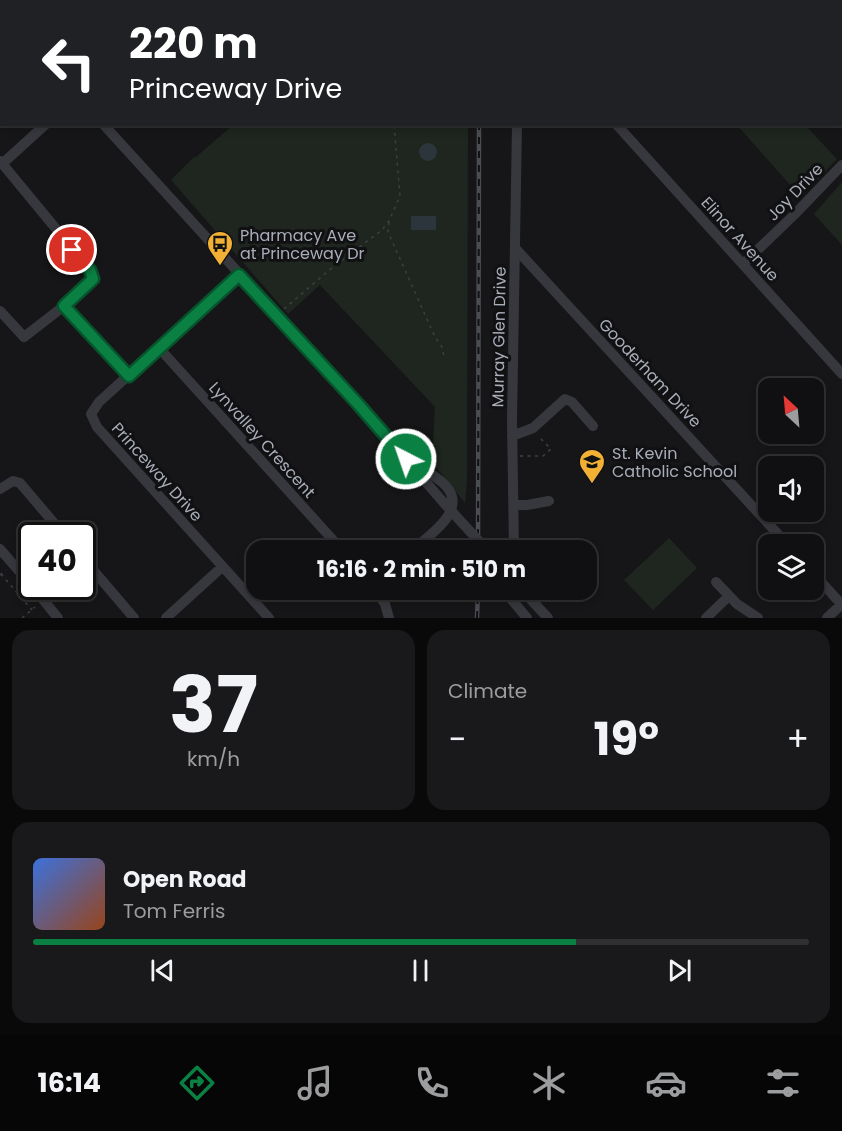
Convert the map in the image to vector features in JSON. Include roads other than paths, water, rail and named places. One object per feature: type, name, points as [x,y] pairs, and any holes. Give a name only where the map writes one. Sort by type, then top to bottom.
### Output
[{"type":"street","points":[[0,311],[24,337],[64,306],[91,281],[93,276],[1,163],[44,126]]},
{"type":"street","points":[[105,126],[358,404],[478,540]]},
{"type":"street","name":"Murray Glen Drive","points":[[514,540],[512,436],[517,126]]},
{"type":"street","name":"Elinor Avenue","points":[[618,126],[842,374]]},
{"type":"street","name":"Joy Drive","points":[[743,264],[842,165]]},
{"type":"street","name":"Gooderham Drive","points":[[515,248],[778,534]]},
{"type":"street","name":"Princeway Drive","points":[[239,275],[99,402],[91,414],[97,427],[269,618]]},
{"type":"street","points":[[64,306],[129,376]]},
{"type":"street","name":"Lynvalley Crescent","points":[[160,349],[333,540]]},
{"type":"street","points":[[512,436],[531,428],[565,399],[572,402],[593,426]]},
{"type":"street","points":[[419,466],[444,483],[449,489],[453,505],[443,523],[424,540]]},
{"type":"street","points":[[0,489],[13,481],[20,483],[53,522]]},
{"type":"street","points":[[514,505],[549,501]]},
{"type":"street","points":[[0,549],[18,570]]},
{"type":"street","points":[[166,618],[222,567]]},
{"type":"street","points":[[96,573],[134,618]]},
{"type":"street","points":[[717,582],[737,604],[758,618]]},
{"type":"street","points":[[824,585],[842,604],[826,618]]},
{"type":"street","points":[[706,618],[729,596]]},
{"type":"street","points":[[43,600],[58,618]]},
{"type":"street","points":[[382,600],[389,618]]},
{"type":"street","points":[[512,600],[527,618]]},
{"type":"street","points":[[531,600],[548,618]]},
{"type":"street","points":[[541,600],[556,618]]},
{"type":"railway","points":[[478,540],[479,126]]},
{"type":"railway","points":[[477,618],[478,600]]},
{"type":"place","name":"Pharmacy Ave at Princeway Dr","points":[[220,267]]},
{"type":"place","name":"St. Kevin Catholic School","points":[[592,485]]}]
